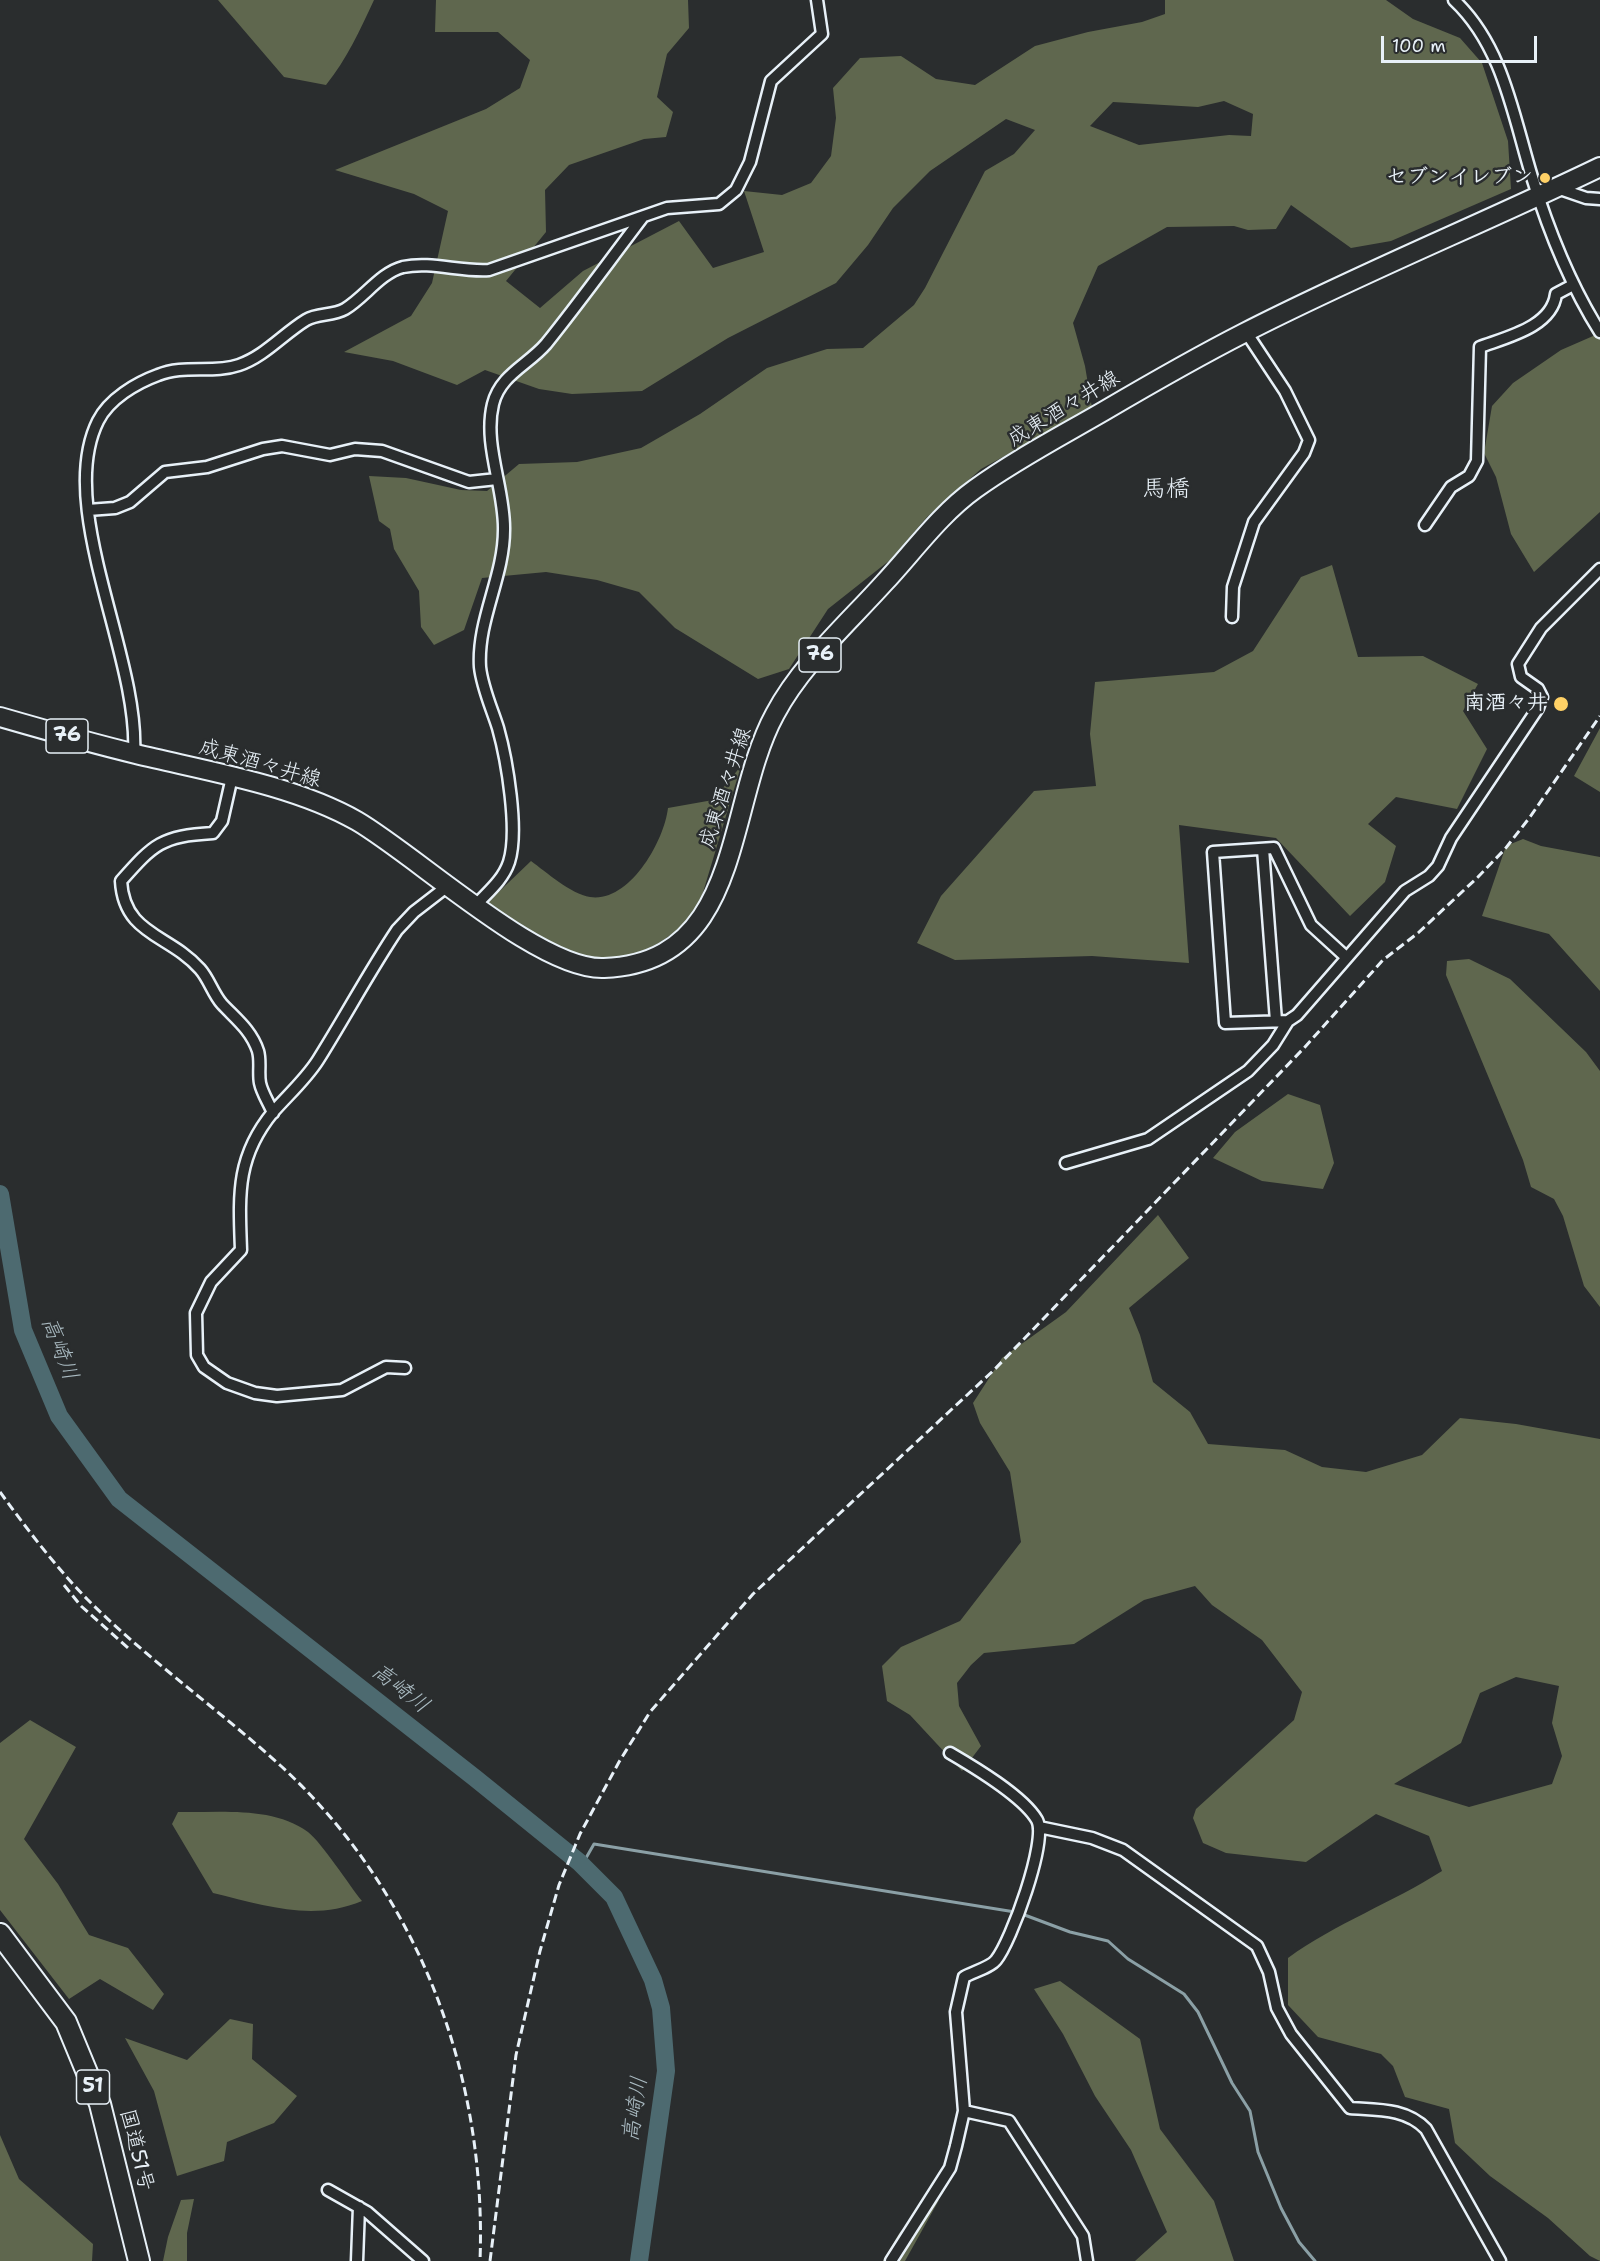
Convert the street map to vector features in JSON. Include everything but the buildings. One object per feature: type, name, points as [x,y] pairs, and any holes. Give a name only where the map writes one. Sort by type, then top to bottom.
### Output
[{"type":"highway","name":"国道51号","points":[[0,1934],[66,2022],[100,2104],[139,2261]]},
{"type":"main road","name":"成東酒々井線","points":[[0,717],[134,754],[232,777],[337,811],[387,840],[476,905],[545,950],[568,962],[589,968],[625,967],[666,951],[697,928],[715,896],[760,746],[788,693],[945,516],[977,488],[1159,379],[1246,332],[1600,167]]},
{"type":"street","points":[[134,754],[136,733],[128,686],[88,510],[88,448],[99,420],[114,401],[129,389],[159,374],[182,369],[238,365],[259,356],[308,318],[332,315],[346,308],[377,282],[400,268],[420,265],[470,271],[489,270],[667,208],[719,204],[736,190],[750,162],[771,81],[822,34],[817,0]]},
{"type":"street","points":[[1454,0],[1471,16],[1483,33],[1499,67],[1538,197],[1562,262],[1600,332]]},
{"type":"street","points":[[1557,188],[1586,198],[1600,199]]},
{"type":"street","points":[[476,905],[501,878],[509,861],[513,818],[499,732],[480,670],[482,626],[494,589],[505,529],[491,429],[493,404],[500,387],[511,374],[543,346],[642,218]]},
{"type":"street","points":[[1425,525],[1451,487],[1469,476],[1477,461],[1480,347],[1539,322],[1555,305],[1556,294],[1574,285]]},
{"type":"street","points":[[1232,617],[1233,587],[1254,522],[1304,453],[1309,440],[1285,391],[1246,332]]},
{"type":"street","points":[[88,510],[115,508],[130,502],[165,472],[207,467],[263,448],[282,446],[330,455],[355,449],[382,451],[470,482],[497,479]]},
{"type":"street","points":[[1066,1163],[1148,1139],[1248,1071],[1273,1045],[1288,1021],[1297,1015],[1405,891],[1429,876],[1438,866],[1451,837],[1538,708],[1542,697],[1538,689],[1521,677],[1518,664],[1541,628],[1600,569]]},
{"type":"street","points":[[232,777],[222,821],[213,833],[172,838],[149,849],[121,881],[122,900],[128,912],[148,931],[182,951],[201,970],[222,1003],[236,1015],[249,1032],[258,1052],[261,1084],[273,1113]]},
{"type":"street","points":[[1288,1021],[1226,1023],[1213,852],[1274,848],[1311,925],[1346,957]]},
{"type":"street","points":[[1263,849],[1276,1022]]},
{"type":"street","points":[[405,1368],[386,1367],[342,1390],[277,1395],[255,1393],[227,1383],[204,1367],[197,1355],[196,1313],[211,1282],[223,1267],[239,1256],[241,1250],[238,1208],[243,1167],[248,1151],[273,1113],[317,1062],[397,930],[414,912],[449,885]]},
{"type":"street","points":[[891,2261],[950,2168],[964,2111],[956,2012],[964,1977],[996,1961],[1017,1915],[1036,1860],[1040,1835],[1039,1827],[1025,1806],[950,1753]]},
{"type":"street","points":[[1039,1827],[1092,1838],[1123,1850],[1257,1946],[1269,1972],[1277,2008],[1291,2034],[1350,2108],[1397,2112],[1416,2118],[1426,2128],[1500,2261]]},
{"type":"street","points":[[964,2111],[1009,2121],[1083,2236],[1087,2261]]},
{"type":"street","points":[[328,2190],[359,2207],[423,2261]]},
{"type":"street","points":[[357,2261],[359,2207]]},
{"type":"green space","points":[[218,0],[374,0],[347,55],[326,85],[284,77]]},
{"type":"green space","points":[[436,0],[688,0],[689,28],[667,54],[657,97],[673,112],[666,137],[644,139],[569,165],[545,190],[546,232],[506,281],[540,308],[583,271],[679,221],[713,268],[764,252],[744,191],[782,195],[811,183],[831,156],[836,118],[833,88],[860,58],[901,56],[936,79],[975,85],[1035,46],[1088,32],[1142,22],[1165,14],[1165,0],[1386,0],[1413,19],[1460,38],[1482,63],[1508,141],[1511,189],[1391,241],[1351,248],[1291,205],[1276,229],[1248,230],[1234,226],[1167,227],[1098,266],[1073,323],[1085,366],[1092,408],[981,469],[927,517],[890,560],[828,609],[789,669],[758,679],[675,628],[639,592],[597,580],[546,572],[482,578],[464,630],[434,645],[421,627],[419,591],[394,549],[390,529],[379,521],[369,476],[406,478],[461,490],[487,491],[519,464],[577,462],[641,448],[700,414],[767,368],[827,349],[863,348],[914,305],[985,171],[1014,154],[1035,130],[1006,119],[930,171],[893,208],[868,245],[836,283],[728,338],[642,391],[572,394],[539,389],[485,370],[457,385],[393,361],[344,352],[411,316],[432,283],[448,211],[414,194],[335,170],[486,109],[520,88],[530,60],[498,32],[435,32]],"holes":[[[1224,101],[1253,114],[1251,136],[1229,135],[1139,145],[1090,126],[1113,102],[1198,107]]]},
{"type":"green space","points":[[1600,333],[1600,512],[1534,572],[1511,534],[1496,477],[1484,453],[1492,406],[1513,383],[1561,350]]},
{"type":"green space","points":[[1332,565],[1358,657],[1423,656],[1478,684],[1463,711],[1487,749],[1457,809],[1396,797],[1368,824],[1396,846],[1385,882],[1350,916],[1276,838],[1179,825],[1189,963],[1092,956],[955,960],[917,943],[941,896],[1034,791],[1096,786],[1090,734],[1095,682],[1214,672],[1253,651],[1301,577]]},
{"type":"green space","points":[[1600,728],[1600,792],[1574,776]]},
{"type":"green space","points":[[741,766],[701,899],[691,915],[661,942],[623,957],[603,960],[582,959],[553,948],[484,906],[531,861],[559,882],[583,895],[604,896],[618,890],[631,880],[652,853],[660,837],[668,808],[713,800]]},
{"type":"green space","points":[[1523,839],[1541,846],[1600,857],[1600,991],[1549,934],[1482,916],[1506,846]]},
{"type":"green space","points":[[1469,959],[1510,979],[1586,1052],[1600,1071],[1600,1307],[1584,1286],[1563,1216],[1554,1199],[1531,1187],[1523,1160],[1446,975],[1447,961]]},
{"type":"green space","points":[[1288,1094],[1320,1105],[1334,1163],[1323,1189],[1262,1181],[1213,1158],[1235,1132]]},
{"type":"green space","points":[[1158,1215],[1189,1258],[1129,1308],[1140,1335],[1153,1382],[1190,1412],[1208,1444],[1285,1450],[1322,1467],[1366,1472],[1422,1455],[1460,1418],[1516,1424],[1600,1439],[1600,2261],[1590,2256],[1548,2218],[1490,2176],[1455,2143],[1449,2109],[1405,2097],[1393,2066],[1381,2054],[1318,2037],[1288,2005],[1288,1958],[1325,1934],[1442,1871],[1429,1836],[1376,1814],[1306,1862],[1226,1853],[1203,1843],[1193,1818],[1196,1809],[1294,1720],[1302,1692],[1262,1640],[1212,1605],[1195,1586],[1144,1600],[1074,1644],[984,1653],[957,1683],[959,1706],[981,1746],[962,1771],[910,1715],[887,1701],[882,1666],[901,1647],[960,1621],[1021,1542],[1010,1472],[980,1423],[973,1403],[1002,1358],[1066,1312]],"holes":[[[1516,1677],[1559,1686],[1552,1723],[1562,1756],[1552,1784],[1469,1807],[1394,1784],[1461,1743],[1480,1693]]]},
{"type":"green space","points":[[30,1720],[76,1747],[24,1839],[58,1884],[89,1935],[128,1948],[164,1994],[153,2010],[100,1979],[69,1999],[0,1910],[0,1743]]},
{"type":"green space","points":[[178,1812],[245,1813],[278,1818],[294,1824],[314,1837],[362,1901],[343,1907],[306,1911],[269,1906],[213,1893],[172,1824]]},
{"type":"green space","points":[[1060,1981],[1140,2039],[1160,2129],[1214,2201],[1234,2261],[1135,2261],[1167,2232],[1131,2150],[1095,2096],[1063,2034],[1034,1989]]},
{"type":"green space","points":[[230,2019],[253,2024],[252,2059],[297,2096],[274,2123],[227,2142],[224,2161],[177,2176],[154,2091],[125,2038],[187,2060]]},
{"type":"green space","points":[[0,2135],[19,2179],[93,2244],[92,2261],[0,2261]]},
{"type":"green space","points":[[194,2199],[187,2233],[187,2261],[163,2261],[168,2237],[181,2200]]},
{"type":"green space","points":[[939,2200],[905,2261],[883,2261],[900,2232]]},
{"type":"waterway","name":"高崎川","points":[[0,1194],[23,1330],[59,1416],[119,1499],[475,1778],[579,1862],[614,1897],[653,1980],[661,2008],[666,2071],[639,2261]]},
{"type":"waterway","points":[[582,1865],[594,1844],[1015,1912]]},
{"type":"waterway","points":[[1022,1914],[1070,1932],[1108,1941],[1128,1959],[1184,1994],[1198,2012],[1232,2083],[1250,2111],[1258,2152],[1281,2208],[1299,2242],[1315,2261]]},
{"type":"railway","points":[[490,2261],[516,2055],[540,1951],[559,1885],[580,1834],[619,1762],[650,1712],[753,1594],[994,1370],[1304,1048],[1383,960],[1418,933],[1505,849],[1600,716]]},
{"type":"railway","points":[[0,1492],[42,1547],[87,1599],[134,1642],[281,1766],[329,1816],[371,1871],[406,1930],[435,1992],[456,2057],[471,2123],[479,2192],[480,2261]]},
{"type":"railway","points":[[64,1585],[81,1606],[128,1648]]},
{"type":"place","name":"セブンイレブン","points":[[1545,178]]},
{"type":"place","name":"南酒々井","points":[[1561,704]]},
{"type":"district","name":"馬橋","points":[[1166,490]]}]
